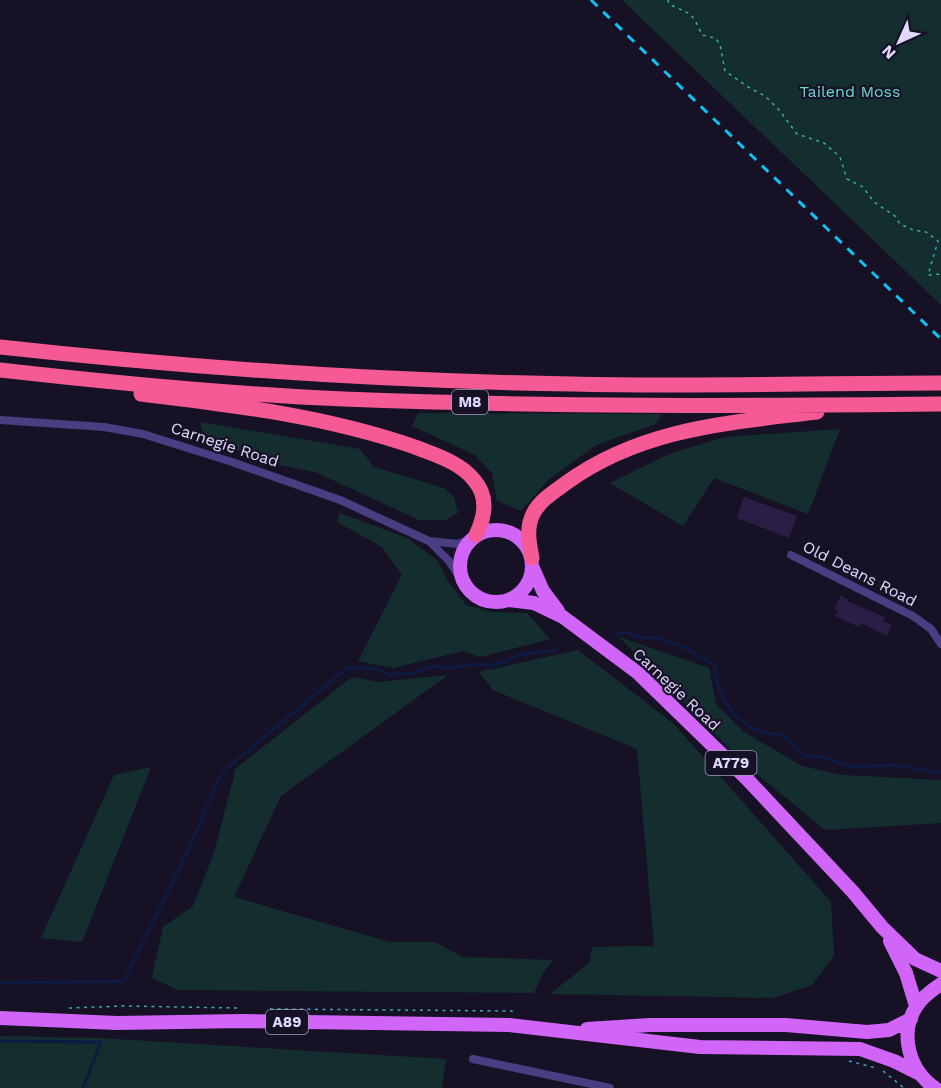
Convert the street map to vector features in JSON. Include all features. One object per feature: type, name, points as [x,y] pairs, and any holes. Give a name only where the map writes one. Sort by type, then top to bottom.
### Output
[{"type":"highway","name":"M8","points":[[0,347],[137,362],[352,376],[572,384],[941,383]]},
{"type":"highway","name":"M8","points":[[0,370],[123,384],[344,399],[572,404],[941,404]]},
{"type":"highway","points":[[0,378],[289,414],[382,436],[450,461],[473,478],[484,500],[483,521],[474,537]]},
{"type":"highway","name":"M8","points":[[532,562],[529,526],[537,507],[573,478],[618,453],[676,432],[713,425],[883,404]]},
{"type":"main road","name":"A779","points":[[474,537],[487,531],[510,532],[520,538],[527,547],[532,562]]},
{"type":"main road","points":[[465,585],[459,566],[465,546],[474,537]]},
{"type":"main road","points":[[509,600],[523,590],[531,575],[532,562]]},
{"type":"main road","name":"Carnegie Road","points":[[532,562],[548,599],[563,617]]},
{"type":"main road","name":"A779","points":[[465,585],[473,595],[484,601],[496,603],[509,600]]},
{"type":"main road","name":"Carnegie Road","points":[[509,600],[534,603],[563,617],[621,659],[668,700],[771,804],[882,927],[915,959],[941,971]]},
{"type":"main road","name":"Carnegie Road","points":[[882,927],[906,973],[916,1006]]},
{"type":"main road","name":"A89","points":[[928,1083],[911,1058],[907,1040],[916,1006],[941,984]]},
{"type":"main road","name":"A89","points":[[2,1018],[117,1023],[256,1021],[509,1025],[700,1047],[860,1049],[894,1061],[928,1083]]},
{"type":"main road","name":"A89","points":[[567,1030],[650,1024],[775,1025],[867,1032],[889,1030],[911,1019]]},
{"type":"street","name":"Carnegie Road","points":[[0,420],[104,427],[142,434],[232,462],[340,500],[429,541],[458,544],[474,537]]},
{"type":"street","name":"Carnegie Road","points":[[429,541],[449,561],[465,585]]},
{"type":"street","name":"Old Deans Road","points":[[790,555],[913,616],[931,629],[941,644]]},
{"type":"street","points":[[473,1059],[589,1086],[610,1088]]},
{"type":"path","points":[[668,0],[669,4],[690,14],[702,35],[716,38],[720,44],[724,71],[765,96],[797,134],[824,143],[840,157],[847,178],[863,187],[874,202],[895,216],[900,224],[913,230],[926,232],[938,241],[928,274],[941,274]]},
{"type":"green space","name":"Tailend Moss","points":[[622,0],[941,0],[941,305],[938,302]]},
{"type":"green space","points":[[418,413],[662,414],[656,424],[598,444],[549,479],[521,511],[497,501],[492,473],[475,455],[412,426]]},
{"type":"green space","points":[[200,422],[360,449],[374,467],[444,488],[454,497],[458,513],[446,520],[419,520],[315,472],[259,461],[203,434]]},
{"type":"green space","points":[[840,429],[808,514],[714,478],[683,526],[610,483],[669,454],[725,437]]},
{"type":"green space","points":[[340,513],[407,538],[437,560],[448,581],[466,605],[492,612],[527,613],[550,639],[480,657],[463,651],[393,668],[358,661],[402,575],[382,547],[337,522]]},
{"type":"green space","points":[[619,637],[709,668],[716,704],[744,732],[802,766],[842,775],[941,780],[941,823],[825,830],[746,765]]},
{"type":"green space","points":[[578,650],[674,724],[831,902],[834,955],[812,985],[773,998],[550,994],[589,963],[592,947],[654,946],[637,749],[493,690],[479,672]]},
{"type":"green space","points":[[448,675],[281,796],[234,897],[390,942],[436,942],[462,957],[553,960],[543,973],[534,993],[178,990],[152,978],[163,927],[193,906],[214,853],[236,768],[352,677],[379,682]]},
{"type":"green space","points":[[151,767],[82,942],[41,938],[114,775]]},
{"type":"green space","points":[[0,1036],[99,1038],[446,1059],[442,1088],[0,1088]]},
{"type":"building","points":[[744,497],[797,516],[789,538],[737,518]]},
{"type":"building","points":[[841,595],[848,599],[847,601],[885,617],[883,621],[892,625],[887,636],[861,623],[859,627],[835,616],[838,611],[834,609]]},
{"type":"waterway","points":[[615,635],[626,632],[638,637],[658,638],[683,647],[715,665],[723,697],[735,714],[752,728],[788,738],[805,756],[822,757],[850,767],[895,765],[941,773]]},
{"type":"waterway","points":[[0,983],[124,981],[189,848],[219,779],[226,769],[347,668],[378,669],[389,676],[398,673],[409,674],[433,666],[450,668],[473,664],[491,665],[506,662],[517,655],[556,650]]},
{"type":"waterway","points":[[0,1041],[101,1042],[83,1088]]},
{"type":"railway","points":[[591,0],[941,339]]}]
